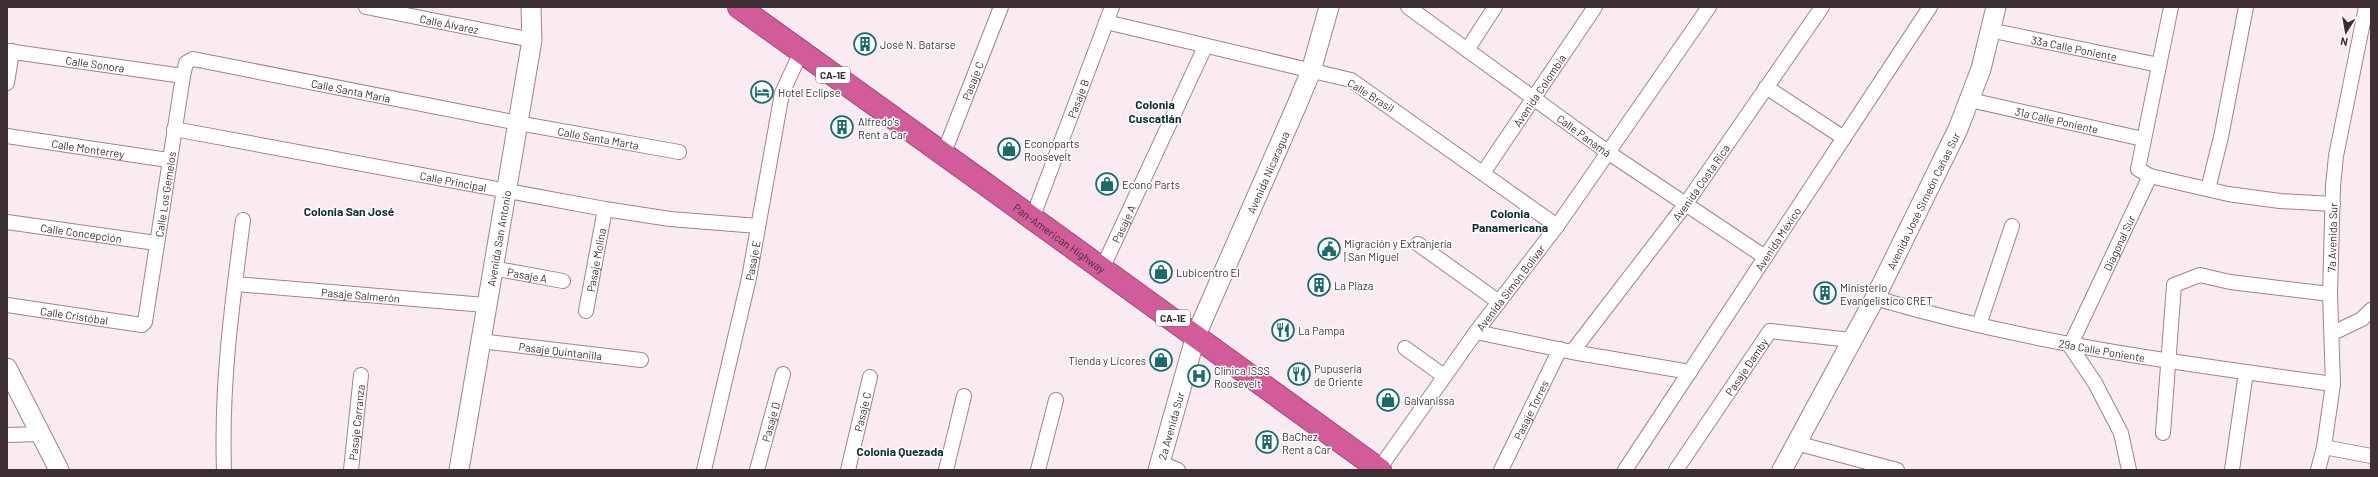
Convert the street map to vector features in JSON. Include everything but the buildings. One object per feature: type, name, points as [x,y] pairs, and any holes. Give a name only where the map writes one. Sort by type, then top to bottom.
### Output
[{"type":"highway","name":"Pan-American Highway","points":[[739,7],[1032,219],[1196,334],[1380,470]]},
{"type":"street","name":"Calle Álvarez","points":[[366,7],[532,40]]},
{"type":"street","name":"Avenida San Antonio","points":[[459,470],[485,305],[532,40],[531,7]]},
{"type":"street","name":"Pasaje C","points":[[943,155],[1001,7]]},
{"type":"street","name":"Pasaje B","points":[[1032,219],[1112,7]]},
{"type":"street","name":"Avenida Nicaragua","points":[[1196,334],[1311,71],[1329,7]]},
{"type":"street","name":"Calle Panamá","points":[[1408,7],[1608,153],[1765,257]]},
{"type":"street","points":[[1467,50],[1495,7]]},
{"type":"street","name":"Avenida Colombia","points":[[1483,173],[1535,99],[1595,7]]},
{"type":"street","name":"Avenida Simón Bolívar","points":[[1380,470],[1444,376],[1557,226],[1709,7]]},
{"type":"street","name":"Avenida Costa Rica","points":[[1566,350],[1685,205],[1822,7]]},
{"type":"street","name":"Avenida México","points":[[1626,470],[1930,7]]},
{"type":"street","name":"Avenida José Simeón Cañas Sur","points":[[1782,470],[1875,298],[1970,100],[1981,70],[1989,30],[1996,7]]},
{"type":"street","points":[[2171,7],[2138,169],[2150,176],[2208,189],[2280,201],[2333,204]]},
{"type":"street","points":[[2208,189],[2221,137],[2246,7]]},
{"type":"street","name":"7a Avenida Sur","points":[[2318,470],[2324,447],[2333,384],[2333,333],[2330,294],[2336,156],[2366,7]]},
{"type":"street","name":"Calle Brasil","points":[[1106,22],[1204,47],[1351,80],[1557,226]]},
{"type":"street","name":"33a Calle Poniente","points":[[1989,30],[2158,65]]},
{"type":"street","name":"Pasaje A","points":[[1102,269],[1204,47]]},
{"type":"street","points":[[7,83],[9,51]]},
{"type":"street","name":"Calle Sonora","points":[[9,51],[184,69]]},
{"type":"street","name":"Pasaje E","points":[[704,470],[745,293],[782,93],[801,52]]},
{"type":"street","name":"Calle Santa María","points":[[184,69],[193,59],[518,123]]},
{"type":"street","name":"Calle Los Gemelos","points":[[142,325],[145,322],[168,160],[184,69]]},
{"type":"street","points":[[1766,87],[1844,138]]},
{"type":"street","name":"31a Calle Poniente","points":[[1970,100],[2143,139]]},
{"type":"street","name":"Calle Santa Marta","points":[[518,123],[679,152]]},
{"type":"street","name":"Calle Principal","points":[[174,129],[605,209],[670,219],[758,226]]},
{"type":"street","name":"Calle Monterrey","points":[[7,136],[168,160]]},
{"type":"street","name":"Diagonal Sur","points":[[2070,346],[2150,176]]},
{"type":"street","name":"Pasaje Molina","points":[[586,311],[605,209]]},
{"type":"street","points":[[224,470],[224,380],[243,220]]},
{"type":"street","name":"Calle Concepción","points":[[7,222],[156,243]]},
{"type":"street","points":[[1980,325],[2012,226]]},
{"type":"street","points":[[1418,244],[1499,302]]},
{"type":"street","name":"Pasaje A","points":[[492,268],[563,281]]},
{"type":"street","points":[[2163,433],[2174,285],[2200,275],[2230,282],[2330,294]]},
{"type":"street","name":"Pasaje Salmerón","points":[[235,284],[485,305]]},
{"type":"street","name":"29a Calle Poniente","points":[[1875,298],[2070,346],[2169,362],[2333,384]]},
{"type":"street","name":"Calle Cristóbal","points":[[7,305],[142,325]]},
{"type":"street","points":[[2333,333],[2362,319],[2371,310]]},
{"type":"street","name":"Pasaje Damby","points":[[1676,470],[1770,331],[1851,340]]},
{"type":"street","points":[[1476,332],[1690,372]]},
{"type":"street","name":"2a Avenida Sur","points":[[1159,467],[1196,334]]},
{"type":"street","name":"Pasaje Quintanilla","points":[[480,341],[641,360]]},
{"type":"street","points":[[2070,346],[2095,383],[2122,433],[2129,470]]},
{"type":"street","points":[[1405,348],[1444,376]]},
{"type":"street","name":"Pasaje Torres","points":[[1501,470],[1566,350]]},
{"type":"street","points":[[7,368],[59,470]]},
{"type":"street","points":[[2232,470],[2246,372]]},
{"type":"street","name":"Pasaje D","points":[[757,470],[783,374]]},
{"type":"street","name":"Pasaje Carranza","points":[[351,470],[362,375]]},
{"type":"street","name":"Pasaje C","points":[[848,470],[870,377]]},
{"type":"street","points":[[946,470],[964,396]]},
{"type":"street","points":[[1038,470],[1056,400]]},
{"type":"street","points":[[7,434],[44,442]]},
{"type":"street","points":[[44,442],[47,470]]},
{"type":"street","points":[[1796,443],[1897,470]]},
{"type":"street","points":[[2324,447],[2371,456]]},
{"type":"street","points":[[1159,467],[1178,470]]},
{"type":"place","name":"José N. Batarse","points":[[865,44]]},
{"type":"place","name":"Hotel Eclipse","points":[[762,92]]},
{"type":"place","name":"Alfredo's Rent a Car","points":[[842,127]]},
{"type":"place","name":"Econoparts Roosevelt","points":[[1009,149]]},
{"type":"place","name":"Econo Parts","points":[[1107,184]]},
{"type":"place","name":"Migración y Extranjería | San Miguel","points":[[1329,249]]},
{"type":"place","name":"Lubicentro El","points":[[1161,272]]},
{"type":"place","name":"La Plaza","points":[[1319,285]]},
{"type":"place","name":"Ministerio Evangelistico CRET","points":[[1825,293]]},
{"type":"place","name":"La Pampa","points":[[1283,330]]},
{"type":"place","name":"Tienda y Licores","points":[[1161,360]]},
{"type":"place","name":"Pupuseria de Oriente","points":[[1299,374]]},
{"type":"place","name":"Clínica ISSS Roosevelt","points":[[1199,376]]},
{"type":"place","name":"Galvanissa","points":[[1388,400]]},
{"type":"place","name":"BaChez Rent a Car","points":[[1267,442]]},
{"type":"district","name":"Colonia Cuscatlán","points":[[1155,111]]},
{"type":"district","name":"Colonia San José","points":[[349,211]]},
{"type":"district","name":"Colonia Panamericana","points":[[1510,220]]},
{"type":"district","name":"Colonia Quezada","points":[[900,451]]}]
